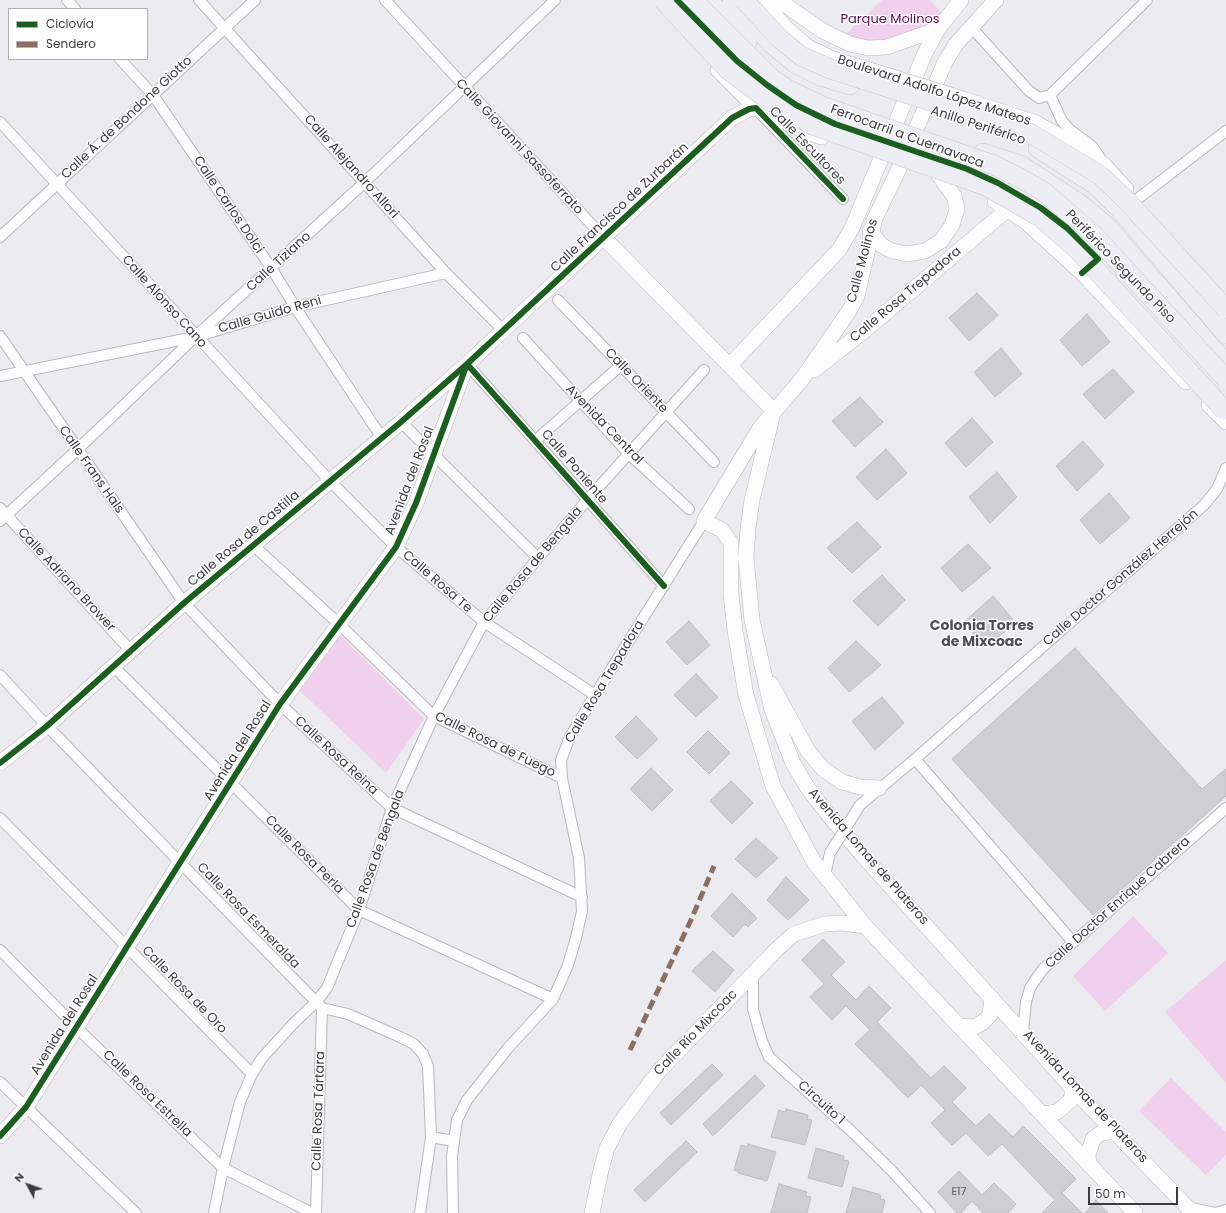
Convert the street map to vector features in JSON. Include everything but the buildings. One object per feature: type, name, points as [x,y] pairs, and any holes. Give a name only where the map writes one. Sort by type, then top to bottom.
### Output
[{"type":"highway","points":[[663,0],[728,70],[767,99],[806,122],[986,186],[1040,217],[1078,250],[1225,415]]},
{"type":"highway","name":"Periférico Segundo Piso","points":[[693,0],[771,78],[787,89],[822,106],[994,165],[1018,176],[1043,191],[1092,234],[1226,379]]},
{"type":"highway","name":"Anillo Periférico","points":[[708,0],[759,56],[791,83],[824,100],[875,119],[1020,165],[1080,204],[1105,225],[1226,364]]},
{"type":"highway","name":"Anillo Periférico","points":[[732,0],[772,44],[795,63],[820,76],[1028,141],[1094,184],[1118,207],[1226,334]]},
{"type":"highway","points":[[744,0],[779,38],[801,56],[830,69],[1030,133],[1100,175],[1226,302]]},
{"type":"highway","points":[[1186,287],[1226,302]]},
{"type":"main road","points":[[652,0],[756,108],[806,132],[933,172],[975,188],[1026,222],[1082,273],[1225,415]]},
{"type":"main road","name":"Boulevard Adolfo López Mateos","points":[[761,0],[788,30],[808,47],[833,59],[1036,123],[1072,142],[1106,166],[1226,302]]},
{"type":"main road","points":[[778,0],[823,31],[850,44],[868,48],[886,46],[938,29]]},
{"type":"main road","name":"Calle Molinos","points":[[774,411],[802,379],[849,311],[857,296],[870,231],[945,62],[956,44],[996,0]]},
{"type":"main road","name":"Calle Molinos","points":[[730,365],[839,250],[852,228],[925,53],[938,29],[957,1]]},
{"type":"main road","name":"Calle Francisco de Zurbarán","points":[[504,331],[732,118],[749,109],[756,108]]},
{"type":"main road","points":[[870,231],[881,245],[892,251],[907,254],[925,251],[941,241],[952,225],[957,209],[954,196],[933,172]]},
{"type":"main road","name":"Calle Rosa Trepadora","points":[[802,379],[864,331],[1008,209]]},
{"type":"main road","name":"Calle Giovanni Sassoferrato","points":[[604,238],[774,411]]},
{"type":"main road","name":"Calle Rosa de Castilla","points":[[0,763],[47,726],[184,603],[401,422],[504,331]]},
{"type":"main road","name":"Avenida del Rosal","points":[[0,1136],[26,1108],[280,704],[396,547],[416,503],[467,364]]},
{"type":"main road","name":"Calle Rosa Trepadora","points":[[704,521],[750,442],[774,411]]},
{"type":"main road","name":"Avenida Lomas de Plateros","points":[[774,411],[752,500],[746,558],[752,620],[762,667],[772,710],[793,762],[807,787],[864,857],[1023,1031],[1074,1090],[1116,1131],[1190,1210]]},
{"type":"main road","points":[[704,521],[722,530],[731,544],[731,594],[735,630],[746,694],[773,786],[814,862],[865,926],[961,1026],[1135,1213]]},
{"type":"main road","points":[[762,667],[808,750],[823,769],[842,782],[860,787],[879,788]]},
{"type":"main road","name":"Calle Río Mixcoac","points":[[592,1213],[607,1148],[620,1123],[659,1071],[794,934],[825,924],[842,922],[865,926]]},
{"type":"main road","points":[[961,1026],[970,1028],[982,1023],[991,1010],[992,998]]},
{"type":"main road","points":[[1043,1114],[1058,1112],[1070,1101],[1074,1090]]},
{"type":"main road","points":[[1089,1165],[1088,1156],[1093,1139],[1100,1133],[1116,1131]]},
{"type":"street","points":[[66,0],[74,8]]},
{"type":"street","name":"Calle Alejandro Allori","points":[[200,0],[446,273],[504,331]]},
{"type":"street","name":"Calle Á. de Bondone Giotto","points":[[0,237],[255,0]]},
{"type":"street","name":"Calle Giovanni Sassoferrato","points":[[385,0],[604,238]]},
{"type":"street","name":"Calle Tiziano","points":[[2,515],[77,450],[195,337],[272,269],[556,0]]},
{"type":"street","points":[[971,27],[1029,91],[1039,98],[1050,95],[1147,0]]},
{"type":"street","name":"Calle Carlos Dolci","points":[[121,60],[153,95],[272,269],[294,306],[382,438]]},
{"type":"street","points":[[1050,95],[1062,121],[1069,129],[1092,146],[1106,166]]},
{"type":"street","name":"Calle Escultores","points":[[756,108],[843,198]]},
{"type":"street","name":"Calle Alonso Cano","points":[[0,122],[58,184],[195,337],[330,481]]},
{"type":"street","points":[[1136,200],[1226,131]]},
{"type":"street","name":"Calle Guido Reni","points":[[0,376],[195,337],[294,306],[446,273]]},
{"type":"street","name":"Calle Oriente","points":[[558,300],[714,462]]},
{"type":"street","name":"Calle Frans Hals","points":[[0,336],[77,450],[184,603]]},
{"type":"street","name":"Avenida Central","points":[[523,338],[629,454],[689,509]]},
{"type":"street","name":"Calle Poniente","points":[[467,364],[664,586]]},
{"type":"street","points":[[536,440],[620,366]]},
{"type":"street","points":[[588,499],[704,370]]},
{"type":"street","points":[[401,422],[538,558]]},
{"type":"street","name":"Calle Doctor González Herrejón","points":[[825,875],[830,853],[860,805],[915,759],[1204,505],[1216,489],[1226,468]]},
{"type":"street","name":"Calle Rosa Te","points":[[330,481],[396,547],[484,622],[595,695]]},
{"type":"street","name":"Calle Rosa de Bengala","points":[[214,1213],[223,1168],[240,1102],[252,1074],[262,1058],[293,1024],[319,1005],[359,910],[392,808],[434,716],[484,622],[588,499]]},
{"type":"street","name":"Calle Adriano Brower","points":[[2,515],[131,651]]},
{"type":"street","name":"Calle Rosa Trepadora","points":[[454,1141],[457,1120],[467,1100],[508,1048],[554,999],[568,965],[582,910],[579,858],[562,778],[561,760],[570,737],[704,521]]},
{"type":"street","name":"Calle Rosa de Fuego","points":[[254,546],[434,716],[562,778]]},
{"type":"street","name":"Calle Rosa Reina","points":[[184,603],[280,704],[392,808],[582,897]]},
{"type":"street","name":"Calle Rosa Perla","points":[[114,667],[359,910],[554,999]]},
{"type":"street","name":"Calle Rosa Esmeralda","points":[[0,675],[47,726],[319,1005]]},
{"type":"street","points":[[915,759],[1073,942]]},
{"type":"street","name":"Calle Doctor Enrique Cabrera","points":[[1023,1031],[1023,1013],[1030,988],[1043,969],[1226,808]]},
{"type":"street","name":"Calle Rosa de Oro","points":[[0,818],[252,1074]]},
{"type":"street","name":"Calle Rosa Estrella","points":[[0,950],[76,1027],[223,1168],[312,1213]]},
{"type":"street","name":"Circuito 1","points":[[753,975],[753,1008],[762,1041],[769,1057],[849,1128],[930,1213]]},
{"type":"street","points":[[319,1005],[348,1014],[400,1037],[414,1044],[423,1054],[428,1066],[431,1137],[420,1213]]},
{"type":"street","name":"Calle Rosa Tártara","points":[[316,1213],[319,1005]]},
{"type":"street","points":[[0,1082],[136,1213]]},
{"type":"street","points":[[431,1137],[454,1141],[452,1156],[452,1213]]},
{"type":"street","points":[[1190,1210],[1215,1213],[1226,1210]]},
{"type":"green space","name":"Parque Molinos","points":[[882,0],[930,0],[943,14],[929,28],[869,44],[844,36]]},
{"type":"green space","points":[[337,632],[424,719],[386,773],[296,687]]},
{"type":"green space","points":[[1133,916],[1168,953],[1105,1011],[1073,976]]},
{"type":"green space","points":[[1226,960],[1226,1083],[1165,1012]]},
{"type":"green space","points":[[1171,1078],[1226,1132],[1226,1155],[1206,1175],[1139,1111]]},
{"type":"marked path","points":[[630,1050],[691,920],[714,866]]},
{"type":"cycle path","name":"Ferrocarril a Cuernavaca","points":[[677,0],[737,61],[767,85],[796,105],[835,124],[967,169],[998,183],[1041,208],[1067,228],[1098,259],[1082,273]]},
{"type":"cycle path","points":[[0,763],[47,726],[184,603],[401,422],[467,364],[732,118],[749,109],[756,108],[843,199]]},
{"type":"cycle path","points":[[0,1136],[26,1107],[280,704],[396,547],[416,503],[467,364],[664,586]]},
{"type":"district","name":"Colonia Torres de Mixcoac","points":[[982,634]]}]
